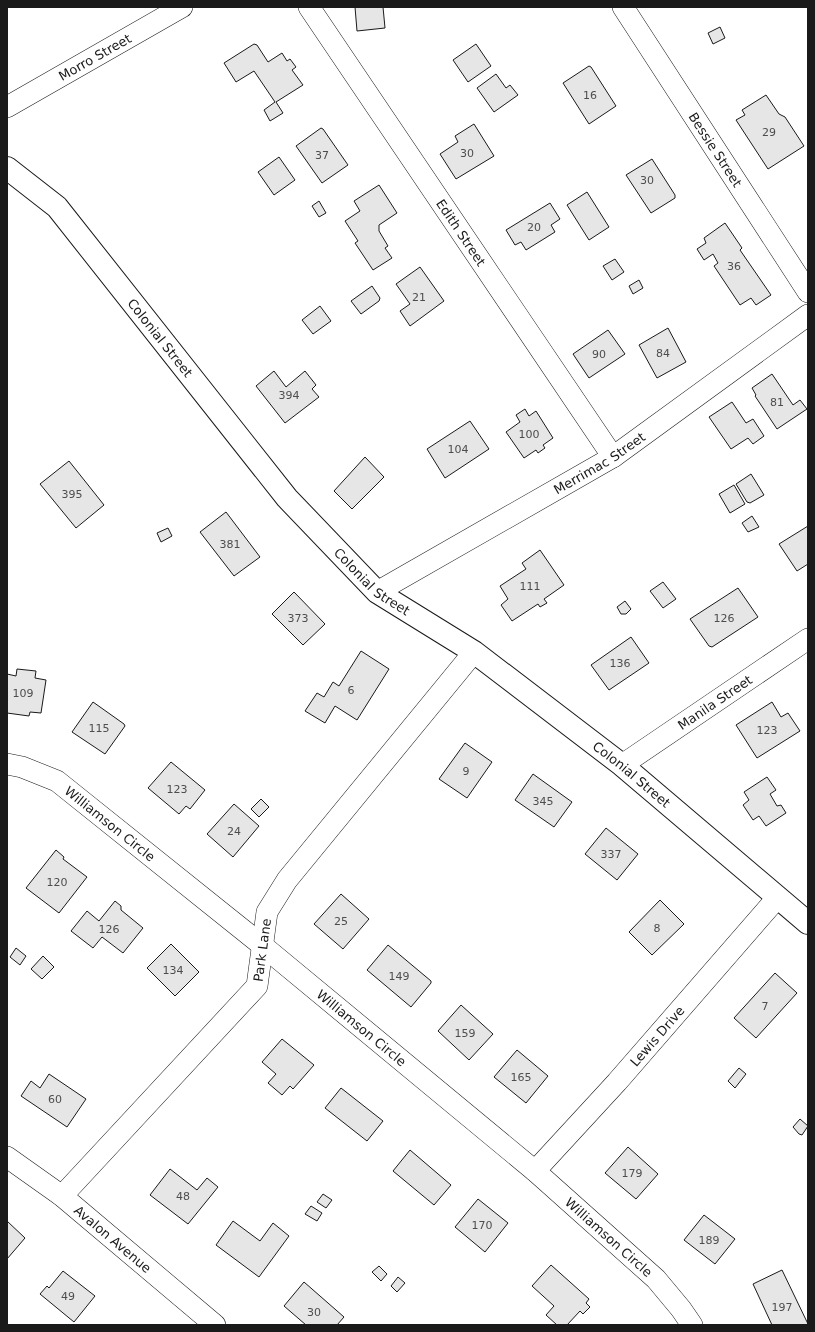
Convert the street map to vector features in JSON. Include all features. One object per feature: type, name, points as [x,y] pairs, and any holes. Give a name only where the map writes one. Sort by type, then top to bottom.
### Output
[{"type":"street","name":"Morro Street","points":[[7,107],[182,7]]},
{"type":"street","name":"Edith Street","points":[[309,7],[613,457]]},
{"type":"street","name":"Bessie Street","points":[[623,7],[808,292]]},
{"type":"street","name":"Colonial Street","points":[[7,168],[57,207],[287,498],[377,592],[474,652],[622,765],[808,923]]},
{"type":"street","name":"Merrimac Street","points":[[377,592],[613,457],[808,315]]},
{"type":"street","name":"Manila Street","points":[[622,765],[808,639]]},
{"type":"street","name":"Park Lane","points":[[62,1196],[257,986],[268,912],[287,880],[474,652]]},
{"type":"street","name":"Williamson Circle","points":[[7,764],[22,767],[57,781],[263,946],[535,1172],[656,1280],[681,1309],[692,1325]]},
{"type":"street","name":"Lewis Drive","points":[[535,1172],[617,1082],[778,898]]},
{"type":"street","name":"Avalon Avenue","points":[[7,1157],[62,1196],[215,1325]]},
{"type":"building","points":[[355,7],[383,7],[385,28],[357,31]]},
{"type":"building","points":[[720,27],[725,38],[713,44],[708,33]]},
{"type":"building","points":[[254,44],[257,45],[268,62],[282,53],[287,61],[290,59],[296,67],[292,70],[303,85],[276,102],[283,113],[270,121],[264,110],[275,102],[254,71],[236,82],[224,63]]},
{"type":"building","points":[[476,44],[491,66],[468,82],[453,60]]},
{"type":"building","points":[[589,66],[616,106],[589,124],[563,83]]},
{"type":"building","points":[[496,74],[506,88],[510,85],[518,95],[494,112],[477,88]]},
{"type":"building","points":[[766,95],[779,114],[785,117],[804,146],[768,169],[736,120],[745,115],[742,110]]},
{"type":"building","points":[[474,124],[494,156],[456,179],[440,154],[458,142],[455,136]]},
{"type":"building","points":[[321,128],[348,165],[322,183],[296,146]]},
{"type":"building","points":[[279,157],[295,180],[274,195],[258,172]]},
{"type":"building","points":[[652,159],[675,195],[675,198],[651,213],[626,175]]},
{"type":"building","points":[[379,185],[397,213],[379,225],[379,231],[388,246],[385,248],[392,258],[373,270],[355,243],[358,241],[345,221],[360,211],[354,201]]},
{"type":"building","points":[[587,192],[609,227],[589,240],[567,205]]},
{"type":"building","points":[[319,201],[326,213],[319,217],[312,206]]},
{"type":"building","points":[[550,203],[560,219],[551,225],[555,232],[526,250],[521,242],[515,245],[506,230]]},
{"type":"building","points":[[725,223],[742,248],[740,250],[771,295],[756,305],[751,298],[740,305],[714,266],[718,263],[713,254],[704,260],[697,249],[706,243],[704,238]]},
{"type":"building","points":[[615,259],[624,272],[612,280],[603,266]]},
{"type":"building","points":[[420,267],[444,301],[410,326],[400,311],[410,304],[396,284]]},
{"type":"building","points":[[639,280],[643,288],[633,294],[629,286]]},
{"type":"building","points":[[372,286],[380,298],[379,301],[361,314],[351,301]]},
{"type":"building","points":[[320,306],[331,321],[313,334],[302,320]]},
{"type":"building","points":[[668,328],[686,362],[657,378],[639,345]]},
{"type":"building","points":[[608,330],[625,354],[589,378],[573,354]]},
{"type":"building","points":[[274,371],[286,387],[305,371],[316,385],[312,389],[319,397],[285,423],[256,386]]},
{"type":"building","points":[[772,374],[793,405],[800,400],[807,409],[777,429],[755,396],[756,395],[752,388]]},
{"type":"building","points":[[732,402],[746,423],[753,419],[764,436],[753,444],[748,438],[731,449],[709,417]]},
{"type":"building","points":[[525,409],[529,416],[536,411],[553,438],[543,445],[545,448],[538,453],[536,450],[524,458],[506,432],[520,422],[516,415]]},
{"type":"building","points":[[470,421],[489,449],[445,478],[427,449]]},
{"type":"building","points":[[365,457],[384,477],[352,509],[334,491]]},
{"type":"building","points":[[69,461],[104,505],[76,528],[40,484]]},
{"type":"building","points":[[751,474],[764,495],[750,503],[747,502],[736,484]]},
{"type":"building","points":[[734,485],[745,504],[730,513],[719,494]]},
{"type":"building","points":[[226,512],[260,557],[234,576],[200,532]]},
{"type":"building","points":[[752,516],[759,527],[748,532],[742,523]]},
{"type":"building","points":[[808,526],[808,564],[797,571],[779,544]]},
{"type":"building","points":[[168,528],[172,536],[161,542],[157,533]]},
{"type":"building","points":[[540,550],[564,585],[544,599],[547,603],[540,607],[538,604],[512,621],[501,605],[508,599],[500,586],[526,569],[522,563]]},
{"type":"building","points":[[663,582],[676,599],[663,608],[650,591]]},
{"type":"building","points":[[738,588],[758,617],[712,647],[709,646],[690,619]]},
{"type":"building","points":[[294,592],[325,624],[303,645],[272,614]]},
{"type":"building","points":[[625,601],[631,609],[626,614],[621,614],[617,607]]},
{"type":"building","points":[[631,637],[649,663],[609,690],[591,665]]},
{"type":"building","points":[[361,651],[389,669],[357,720],[335,706],[325,723],[305,711],[317,693],[324,697],[333,682],[339,686]]},
{"type":"building","points":[[17,669],[36,671],[35,678],[46,680],[41,713],[30,712],[29,716],[7,713],[7,674],[16,676]]},
{"type":"building","points":[[93,702],[125,726],[105,754],[72,732]]},
{"type":"building","points":[[772,702],[781,717],[788,713],[800,731],[757,758],[736,725]]},
{"type":"building","points":[[465,743],[492,762],[467,798],[439,779]]},
{"type":"building","points":[[171,762],[205,790],[190,809],[186,806],[179,814],[148,788]]},
{"type":"building","points":[[533,774],[572,802],[554,827],[515,800]]},
{"type":"building","points":[[767,777],[776,790],[770,794],[777,806],[781,805],[786,813],[766,826],[759,816],[753,820],[743,805],[749,800],[744,792]]},
{"type":"building","points":[[261,799],[269,807],[259,817],[251,809]]},
{"type":"building","points":[[234,804],[259,826],[233,857],[207,834]]},
{"type":"building","points":[[606,828],[638,854],[617,880],[585,854]]},
{"type":"building","points":[[56,850],[64,857],[63,859],[87,877],[59,913],[26,888]]},
{"type":"building","points":[[341,894],[369,919],[343,949],[314,924]]},
{"type":"building","points":[[660,900],[684,924],[652,955],[629,932]]},
{"type":"building","points":[[115,901],[121,906],[121,910],[143,928],[123,953],[102,937],[93,948],[71,931],[87,911],[99,921]]},
{"type":"building","points":[[171,944],[199,972],[175,996],[147,968]]},
{"type":"building","points":[[388,945],[431,981],[431,983],[411,1007],[367,970]]},
{"type":"building","points":[[16,948],[26,956],[20,965],[10,957]]},
{"type":"building","points":[[43,956],[54,967],[42,979],[31,969]]},
{"type":"building","points":[[775,973],[797,993],[756,1038],[734,1018]]},
{"type":"building","points":[[461,1005],[493,1034],[469,1060],[438,1031]]},
{"type":"building","points":[[282,1039],[314,1065],[293,1089],[290,1086],[282,1095],[268,1083],[276,1074],[262,1062]]},
{"type":"building","points":[[517,1050],[548,1076],[526,1103],[494,1077]]},
{"type":"building","points":[[739,1068],[746,1074],[735,1088],[728,1081]]},
{"type":"building","points":[[49,1074],[86,1099],[67,1127],[21,1096],[31,1081],[40,1088]]},
{"type":"building","points":[[341,1088],[383,1121],[367,1141],[325,1108]]},
{"type":"building","points":[[800,1119],[808,1126],[802,1135],[799,1134],[793,1127]]},
{"type":"building","points":[[628,1147],[658,1174],[636,1199],[605,1173]]},
{"type":"building","points":[[410,1150],[451,1185],[434,1205],[393,1171]]},
{"type":"building","points":[[170,1169],[197,1190],[207,1178],[218,1187],[188,1224],[150,1195]]},
{"type":"building","points":[[323,1194],[332,1200],[326,1208],[317,1202]]},
{"type":"building","points":[[478,1199],[508,1223],[485,1252],[455,1227]]},
{"type":"building","points":[[311,1206],[322,1213],[317,1221],[305,1214]]},
{"type":"building","points":[[704,1215],[735,1239],[715,1264],[684,1240]]},
{"type":"building","points":[[7,1221],[25,1238],[7,1259]]},
{"type":"building","points":[[233,1221],[260,1241],[273,1223],[289,1236],[259,1277],[216,1245]]},
{"type":"building","points":[[551,1265],[589,1299],[586,1303],[590,1307],[583,1314],[580,1311],[567,1325],[557,1325],[546,1315],[554,1306],[532,1286]]},
{"type":"building","points":[[379,1266],[387,1274],[381,1281],[372,1272]]},
{"type":"building","points":[[782,1270],[808,1325],[772,1325],[753,1284]]},
{"type":"building","points":[[63,1271],[95,1296],[74,1322],[40,1294],[47,1286],[49,1288]]},
{"type":"building","points":[[398,1277],[405,1283],[397,1292],[391,1286]]},
{"type":"building","points":[[304,1282],[344,1317],[337,1325],[306,1325],[284,1306]]}]
